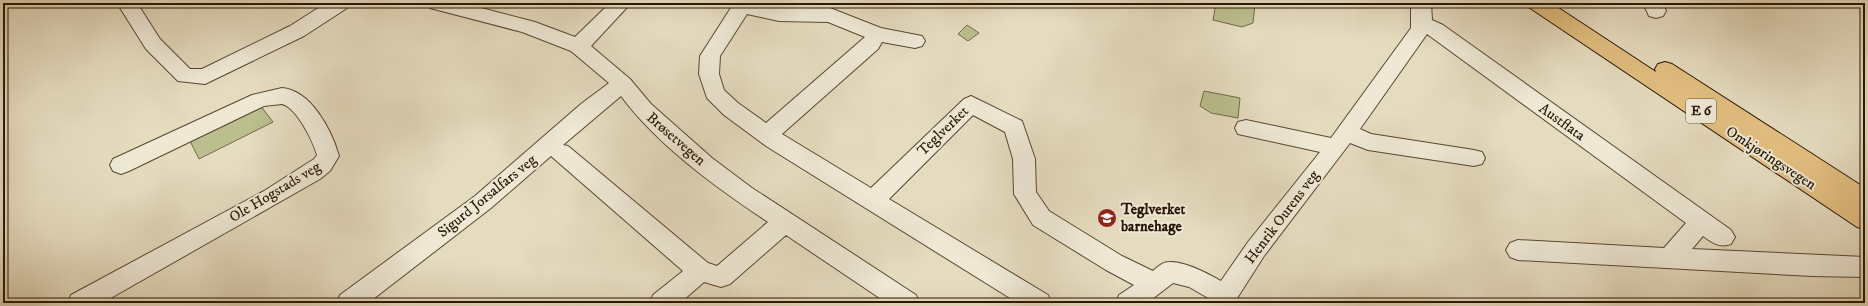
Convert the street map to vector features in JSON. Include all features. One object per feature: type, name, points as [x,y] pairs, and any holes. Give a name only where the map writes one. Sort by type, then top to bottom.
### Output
[{"type":"highway","name":"Omkjøringsvegen","points":[[1537,3],[1865,220]]},
{"type":"highway","name":"Omkjøringsvegen","points":[[1563,3],[1865,200]]},
{"type":"street","points":[[127,3],[153,44],[185,76],[205,78],[297,31],[340,3]]},
{"type":"street","name":"Brøsetvegen","points":[[437,3],[528,26],[578,46],[603,65],[623,84],[643,110],[685,148],[744,194],[907,303]]},
{"type":"street","points":[[578,46],[593,33],[621,3]]},
{"type":"street","points":[[914,41],[877,34],[830,15],[779,14],[743,5],[710,56],[709,74],[714,93],[731,109],[767,135],[1038,303]]},
{"type":"street","name":"Henrik Ourens veg","points":[[1222,299],[1256,249],[1341,139],[1414,38],[1422,14]]},
{"type":"street","name":"Austflata","points":[[1422,14],[1436,30],[1701,222],[1723,236]]},
{"type":"street","points":[[767,135],[871,44],[877,34]]},
{"type":"street","name":"Sigurd Jorsalfars veg","points":[[349,303],[483,202],[584,114],[623,84]]},
{"type":"street","name":"Ole Hogstads veg","points":[[80,303],[272,197],[317,169],[328,156],[323,140],[297,101],[289,97],[280,97],[259,100],[121,165]]},
{"type":"street","name":"Teglverket","points":[[873,201],[971,104],[1014,128],[1024,159],[1026,194],[1041,218],[1114,262],[1154,283]]},
{"type":"street","points":[[1246,128],[1368,142],[1474,158]]},
{"type":"street","points":[[560,152],[700,271],[721,277],[786,221]]},
{"type":"street","points":[[1670,258],[1701,222]]},
{"type":"street","points":[[1518,250],[1812,266],[1865,267]]},
{"type":"street","points":[[662,303],[700,271]]},
{"type":"street","points":[[1128,303],[1169,272],[1195,278],[1222,299]]},
{"type":"green space","points":[[1216,3],[1255,4],[1253,23],[1242,27],[1213,20]]},
{"type":"green space","points":[[967,25],[979,33],[968,41],[958,34]]},
{"type":"green space","points":[[1204,91],[1240,98],[1238,118],[1211,113],[1200,106]]},
{"type":"green space","points":[[260,105],[273,122],[199,159],[189,139]]},
{"type":"place","name":"Teglverket barnehage","points":[[1107,218]]}]
